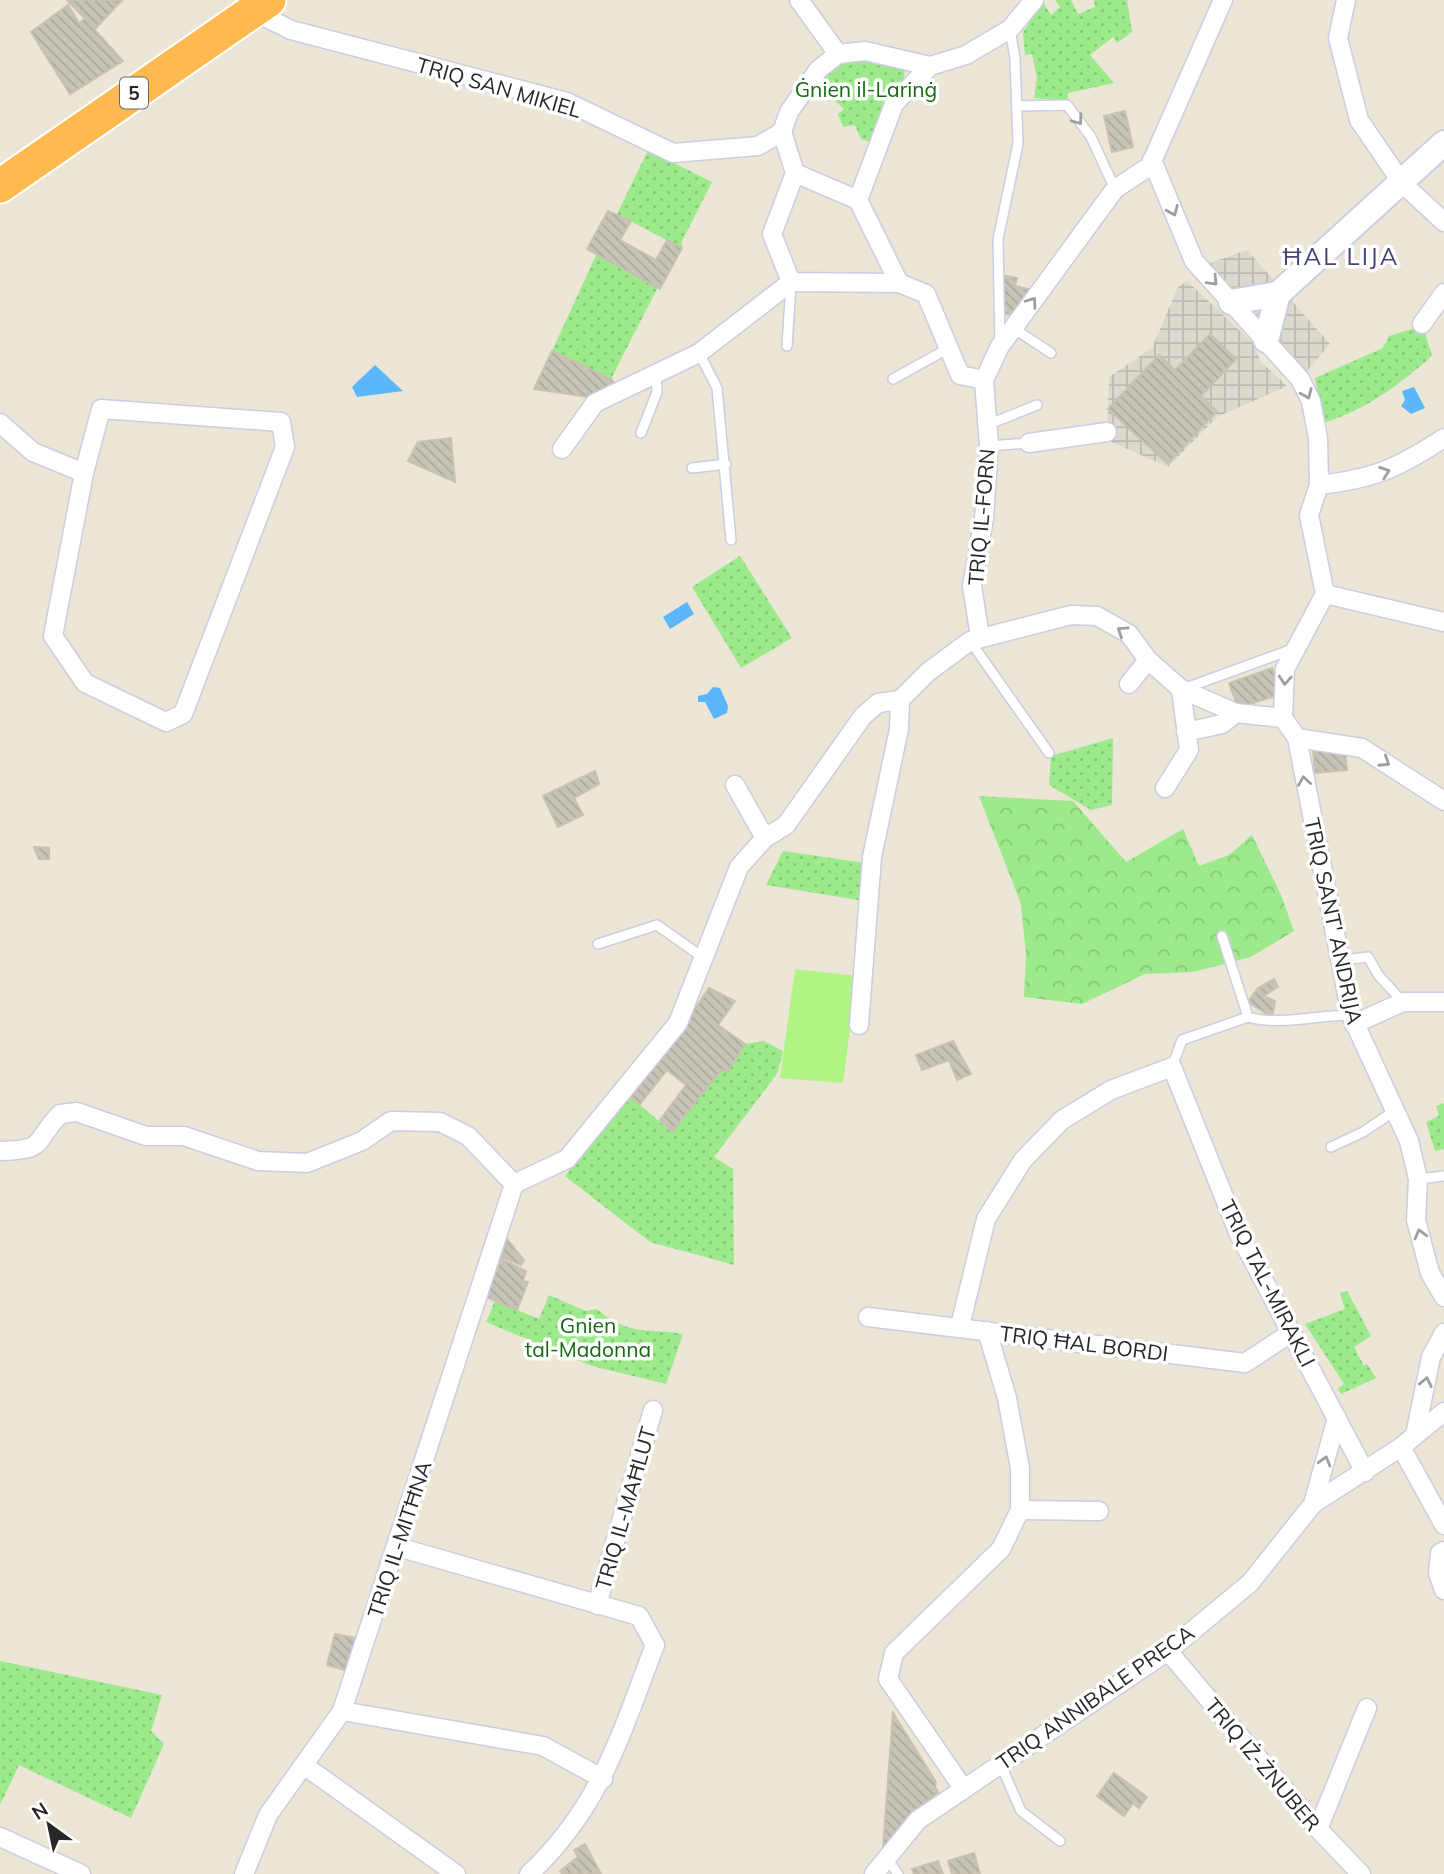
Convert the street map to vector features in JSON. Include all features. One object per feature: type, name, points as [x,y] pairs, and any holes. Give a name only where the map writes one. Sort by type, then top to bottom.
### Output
[{"type":"highway","name":"5","points":[[0,161],[254,4]]},
{"type":"highway","name":"5","points":[[0,186],[254,4]]},
{"type":"street","points":[[799,0],[838,54]]},
{"type":"street","points":[[858,200],[894,104],[930,66],[966,55],[1010,29],[1034,0]]},
{"type":"street","points":[[1223,0],[1152,160],[1194,261],[1300,379],[1311,401],[1318,438],[1319,485],[1309,515],[1325,594],[1293,649],[1285,669],[1283,718],[1297,738],[1362,748],[1444,801]]},
{"type":"street","points":[[1346,0],[1338,38],[1359,120],[1402,183],[1444,222]]},
{"type":"street","name":"TRIQ SAN MIKIEL","points":[[254,4],[290,30],[567,102],[673,153],[758,146],[782,132]]},
{"type":"street","points":[[791,282],[772,234],[794,173],[782,132],[789,112],[818,70],[838,54],[865,51],[930,66]]},
{"type":"street","points":[[1231,302],[1278,294],[1444,143]]},
{"type":"street","name":"TRIQ IL-FORN","points":[[975,639],[972,586],[984,518],[989,446],[984,380],[1000,346],[1115,188],[1150,166],[1152,160]]},
{"type":"street","points":[[794,173],[858,200],[899,283]]},
{"type":"street","points":[[562,449],[595,403],[699,353],[791,282],[899,283],[926,294],[960,375],[984,380]]},
{"type":"street","points":[[1422,324],[1444,293]]},
{"type":"street","points":[[1266,340],[1278,294]]},
{"type":"street","points":[[101,410],[281,422],[285,447],[183,714],[166,722],[85,683],[53,636],[84,473],[101,410]]},
{"type":"street","points":[[0,423],[33,453],[84,473]]},
{"type":"street","points":[[1029,443],[1107,432]]},
{"type":"street","points":[[1319,485],[1359,480],[1399,467],[1444,438]]},
{"type":"street","points":[[1325,594],[1444,622]]},
{"type":"street","points":[[0,1151],[30,1150],[42,1141],[48,1127],[61,1114],[77,1112],[146,1136],[184,1136],[258,1161],[307,1163],[362,1141],[391,1121],[440,1122],[468,1136],[514,1184],[567,1159],[678,1023],[705,960],[739,867],[765,838],[786,825],[863,716],[878,703],[900,699],[928,672],[975,639],[1071,615],[1097,616],[1130,634],[1148,660],[1181,690],[1236,713],[1283,718]]},
{"type":"street","points":[[1129,684],[1148,660]]},
{"type":"street","points":[[1165,788],[1189,750],[1181,690]]},
{"type":"street","points":[[859,1025],[872,858],[899,729],[900,699]]},
{"type":"street","points":[[1186,732],[1222,724],[1236,713]]},
{"type":"street","name":"TRIQ SANT' ANDRIJA","points":[[1297,738],[1307,802],[1353,1020],[1409,1141],[1418,1179],[1416,1220],[1430,1273],[1444,1297]]},
{"type":"street","points":[[735,785],[765,838]]},
{"type":"street","points":[[1353,1020],[1403,1002],[1444,1002]]},
{"type":"street","points":[[960,1326],[986,1219],[1023,1160],[1062,1120],[1111,1090],[1172,1067]]},
{"type":"street","name":"TRIQ TAL-MIRAKLI","points":[[1172,1067],[1238,1232],[1365,1472]]},
{"type":"street","name":"TRIQ IL-MITĦNA","points":[[244,1874],[268,1815],[342,1711],[398,1547],[514,1184]]},
{"type":"street","name":"TRIQ ĦAL BORDI","points":[[868,1317],[960,1326],[1245,1363],[1292,1332]]},
{"type":"street","points":[[963,1788],[888,1679],[894,1653],[1001,1549],[1020,1510],[1020,1468],[1007,1398],[987,1331]]},
{"type":"street","points":[[1444,1333],[1431,1356],[1408,1441],[1444,1525]]},
{"type":"street","name":"TRIQ IL-MAĦLUT","points":[[597,1605],[653,1410]]},
{"type":"street","name":"TRIQ ANNIBALE PRECA","points":[[874,1874],[918,1820],[1168,1651],[1250,1583],[1313,1504],[1365,1472],[1444,1412]]},
{"type":"street","points":[[1313,1504],[1337,1418]]},
{"type":"street","points":[[1020,1510],[1098,1511]]},
{"type":"street","points":[[398,1547],[639,1616],[655,1645],[603,1779],[558,1847],[529,1874]]},
{"type":"street","points":[[1444,1551],[1440,1553],[1438,1573],[1444,1590]]},
{"type":"street","name":"TRIQ IŻ-ŻNUBER","points":[[1168,1651],[1358,1873]]},
{"type":"street","points":[[1318,1829],[1367,1708]]},
{"type":"street","points":[[342,1711],[543,1746],[603,1779]]},
{"type":"street","points":[[304,1766],[456,1874]]},
{"type":"street","points":[[0,1838],[80,1874]]},
{"type":"lane","points":[[1000,346],[998,239],[1018,144],[1018,106],[1010,29]]},
{"type":"lane","points":[[1018,106],[1067,105],[1091,137],[1115,188]]},
{"type":"lane","points":[[787,346],[791,282]]},
{"type":"lane","points":[[1013,328],[1051,353]]},
{"type":"lane","points":[[893,379],[949,348]]},
{"type":"lane","points":[[699,353],[717,388],[731,540]]},
{"type":"lane","points":[[641,433],[657,392],[656,373]]},
{"type":"lane","points":[[987,425],[1037,405]]},
{"type":"lane","points":[[989,446],[1029,443]]},
{"type":"lane","points":[[692,468],[726,464]]},
{"type":"lane","points":[[975,639],[1049,753]]},
{"type":"lane","points":[[1181,690],[1293,649]]},
{"type":"lane","points":[[598,944],[657,925],[705,960]]},
{"type":"lane","points":[[1222,936],[1248,1017]]},
{"type":"lane","points":[[1342,960],[1368,957],[1379,975],[1403,1002]]},
{"type":"lane","points":[[1172,1067],[1182,1040],[1248,1017],[1268,1023],[1318,1015],[1353,1020]]},
{"type":"lane","points":[[1331,1147],[1363,1132],[1395,1110]]},
{"type":"lane","points":[[1418,1179],[1444,1176]]},
{"type":"lane","points":[[1000,1763],[1021,1811],[1060,1841]]},
{"type":"lane","points":[[886,1858],[898,1874]]},
{"type":"green space","points":[[1055,0],[1071,0],[1078,14],[1095,7],[1094,0],[1127,0],[1132,32],[1117,43],[1113,37],[1090,55],[1114,83],[1068,93],[1068,101],[1034,98],[1037,78],[1032,54],[1025,55],[1023,32],[1043,2],[1051,15],[1060,7]]},
{"type":"green space","name":"Ġnien il-Larinġ","points":[[873,59],[905,65],[904,84],[875,143],[861,139],[855,125],[843,127],[838,114],[844,109],[814,82],[836,65]]},
{"type":"green space","points":[[648,150],[712,182],[682,241],[682,248],[617,214]]},
{"type":"green space","points":[[597,253],[658,287],[611,379],[552,351]]},
{"type":"green space","points":[[1418,327],[1425,333],[1432,356],[1381,396],[1354,411],[1323,423],[1315,378],[1383,348],[1389,336]]},
{"type":"green space","points":[[740,556],[792,638],[741,668],[692,587]]},
{"type":"green space","points":[[1113,738],[1112,805],[1091,810],[1049,785],[1051,756]]},
{"type":"green space","points":[[979,796],[1073,801],[1126,862],[1183,829],[1199,866],[1229,855],[1252,835],[1281,895],[1294,931],[1251,957],[1193,972],[1145,974],[1082,1004],[1024,997],[1026,955],[1021,904]]},
{"type":"green space","points":[[783,851],[866,863],[864,901],[766,885]]},
{"type":"green space","points":[[795,969],[857,976],[843,1083],[780,1078]]},
{"type":"green space","points":[[764,1041],[783,1051],[777,1074],[714,1157],[733,1169],[734,1265],[650,1242],[565,1176],[628,1095],[672,1132],[721,1070],[727,1072],[745,1044]]},
{"type":"green space","points":[[1444,1103],[1444,1149],[1435,1151],[1426,1122],[1439,1116],[1436,1106]]},
{"type":"green space","points":[[1347,1291],[1371,1336],[1354,1347],[1364,1366],[1367,1364],[1376,1378],[1341,1394],[1338,1388],[1344,1384],[1305,1324],[1345,1309],[1340,1293]]},
{"type":"green space","name":"Gnien tal-Madonna","points":[[549,1295],[586,1311],[597,1309],[608,1318],[628,1327],[683,1334],[666,1384],[592,1366],[486,1322],[495,1301],[539,1319]]},
{"type":"green space","points":[[0,1661],[162,1695],[151,1731],[164,1744],[131,1818],[19,1765],[0,1805]]},
{"type":"shaded area","points":[[1247,250],[1330,344],[1300,379],[1204,265]]},
{"type":"shaded area","points":[[1187,281],[1253,343],[1261,362],[1287,386],[1217,417],[1168,467],[1107,440],[1109,377],[1152,348],[1178,287]],"holes":[[[1210,334],[1236,359],[1201,396],[1217,412],[1168,464],[1108,409],[1159,355],[1175,370]]]},
{"type":"water","points":[[375,365],[403,391],[357,397],[352,387]]},
{"type":"water","points":[[1414,387],[1425,408],[1411,414],[1401,406],[1405,400],[1402,391]]},
{"type":"water","points":[[687,602],[694,614],[670,629],[663,617]]},
{"type":"water","points":[[713,687],[720,688],[728,706],[727,713],[714,719],[705,702],[698,702],[698,696],[707,694]]},
{"type":"building","points":[[67,0],[122,0],[95,29]]},
{"type":"building","points":[[68,5],[79,23],[85,19],[123,61],[70,94],[31,32]]},
{"type":"building","points":[[1125,111],[1133,147],[1112,152],[1104,116]]},
{"type":"building","points":[[608,211],[631,221],[620,240],[656,260],[667,240],[682,248],[660,289],[587,249]]},
{"type":"building","points":[[1002,275],[1017,278],[1015,286],[1032,290],[1016,316],[1001,313]]},
{"type":"building","points":[[1210,334],[1236,359],[1201,396],[1217,411],[1168,464],[1108,409],[1159,355],[1175,370]]},
{"type":"building","points":[[552,351],[611,379],[617,386],[595,398],[534,389]]},
{"type":"building","points":[[451,438],[455,482],[408,461],[418,442]]},
{"type":"building","points":[[1272,668],[1281,694],[1238,708],[1229,683]]},
{"type":"building","points":[[1345,748],[1347,770],[1315,773],[1313,750]]},
{"type":"building","points":[[595,771],[599,784],[574,798],[583,815],[558,827],[543,796]]},
{"type":"building","points":[[34,847],[49,848],[49,859],[39,859]]},
{"type":"building","points":[[1274,979],[1278,987],[1264,996],[1275,1001],[1272,1017],[1248,1002],[1258,988]]},
{"type":"building","points":[[709,988],[735,1001],[718,1025],[745,1044],[727,1072],[721,1070],[672,1132],[660,1120],[686,1085],[667,1070],[640,1104],[628,1095],[685,1024]]},
{"type":"building","points":[[953,1041],[971,1074],[957,1080],[949,1060],[922,1070],[916,1055]]},
{"type":"building","points":[[507,1239],[524,1260],[521,1265],[501,1257]]},
{"type":"building","points":[[501,1259],[526,1271],[523,1281],[528,1282],[517,1310],[486,1297]]},
{"type":"building","points":[[335,1634],[357,1638],[345,1670],[327,1665]]},
{"type":"building","points":[[893,1713],[936,1782],[938,1792],[908,1816],[883,1848]]},
{"type":"building","points":[[1114,1773],[1147,1797],[1139,1808],[1133,1803],[1124,1816],[1097,1796]]},
{"type":"building","points":[[585,1844],[601,1874],[562,1874],[560,1871],[578,1857],[574,1850]]},
{"type":"building","points":[[974,1853],[980,1874],[952,1874],[948,1861]]},
{"type":"building","points":[[938,1861],[943,1874],[914,1874],[912,1869]]},
{"type":"district","name":"ĦAL LIJA","points":[[1341,256]]}]
